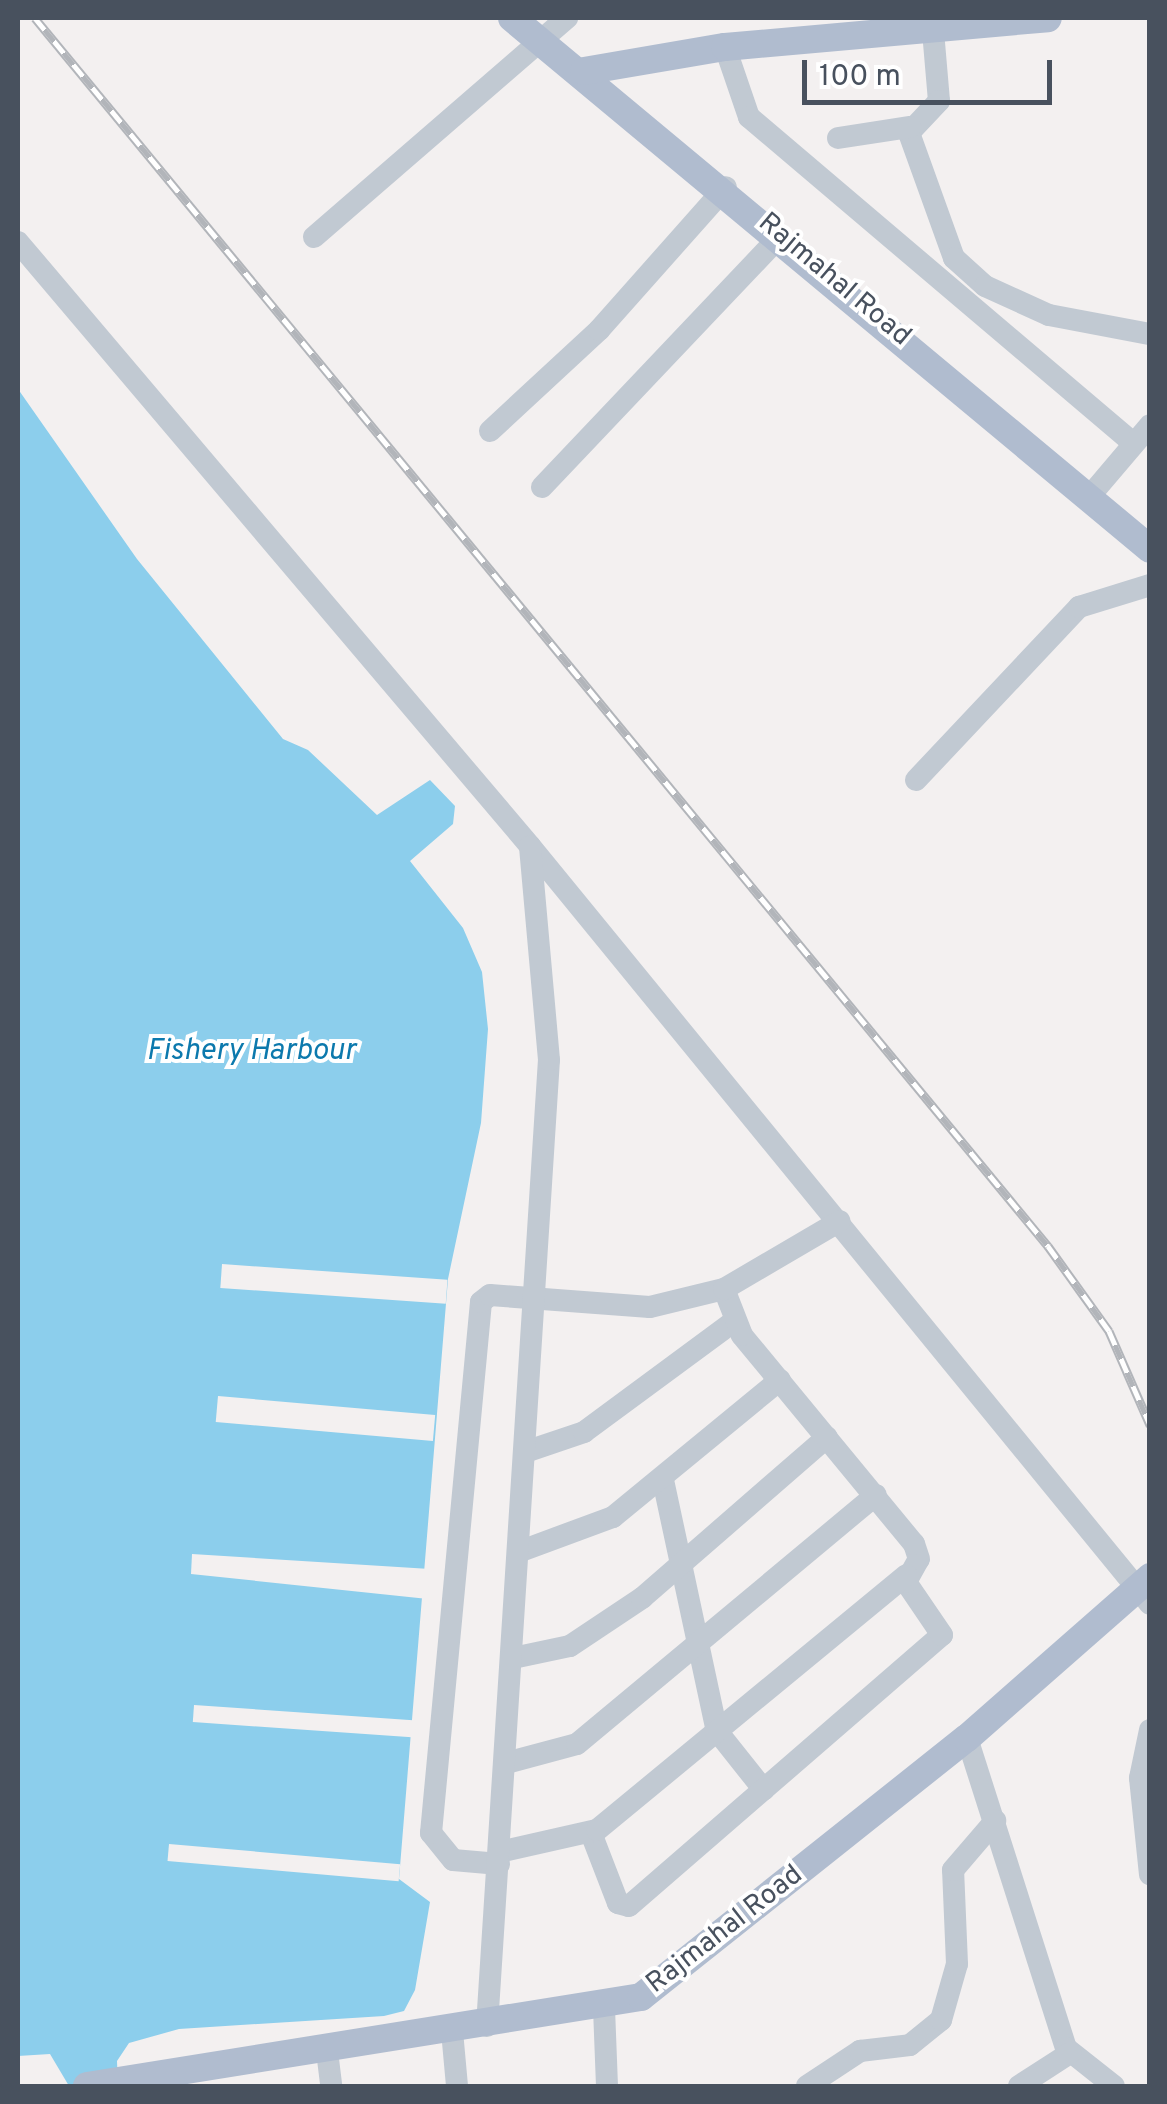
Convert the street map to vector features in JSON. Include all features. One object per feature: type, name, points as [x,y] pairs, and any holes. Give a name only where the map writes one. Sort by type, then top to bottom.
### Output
[{"type":"main road","name":"Rajmahal Road","points":[[512,18],[726,188],[1150,549]]},
{"type":"main road","points":[[584,72],[725,47],[901,26],[933,32],[1048,18]]},
{"type":"main road","name":"Rajmahal Road","points":[[88,2086],[232,2077],[327,2052],[604,2008],[641,1997],[967,1738],[1146,1588]]},
{"type":"street","points":[[314,237],[539,38],[567,18]]},
{"type":"street","points":[[838,138],[910,128],[938,101],[933,32]]},
{"type":"street","points":[[725,47],[749,117],[1133,443]]},
{"type":"street","points":[[910,128],[932,214],[964,270],[1049,316],[1150,334]]},
{"type":"street","points":[[490,432],[599,330],[726,188]]},
{"type":"street","points":[[542,487],[781,235]]},
{"type":"street","points":[[18,242],[530,846],[1146,1588]]},
{"type":"street","points":[[1089,497],[1150,425]]},
{"type":"street","points":[[916,780],[1079,607],[1150,584]]},
{"type":"street","points":[[487,2026],[539,1298],[548,1060],[530,846]]},
{"type":"street","points":[[724,1289],[733,1322],[876,1494],[918,1552],[906,1575],[718,1734],[591,1834],[499,1858],[453,1860],[431,1834],[481,1302],[539,1298],[637,1308],[724,1289],[840,1222]]},
{"type":"street","points":[[528,1450],[584,1432],[733,1322]]},
{"type":"street","points":[[521,1550],[580,1536],[663,1480],[780,1380]]},
{"type":"street","points":[[513,1658],[584,1638],[679,1568],[827,1437]]},
{"type":"street","points":[[663,1480],[718,1734],[764,1790]]},
{"type":"street","points":[[506,1764],[577,1744],[876,1494]]},
{"type":"street","points":[[591,1834],[618,1903],[629,1906],[940,1640],[906,1575]]},
{"type":"street","points":[[1150,1730],[1140,1792],[1150,1874]]},
{"type":"street","points":[[967,1738],[1070,2053],[1114,2086]]},
{"type":"street","points":[[807,2086],[860,2052],[910,2046],[941,2020],[957,1964],[952,1870],[995,1821]]},
{"type":"street","points":[[604,2008],[608,2086]]},
{"type":"street","points":[[452,2032],[457,2086]]},
{"type":"street","points":[[327,2052],[331,2086]]},
{"type":"street","points":[[1019,2086],[1070,2053]]},
{"type":"water","name":"Fishery Harbour","points":[[18,389],[137,559],[283,739],[308,750],[377,815],[430,780],[455,806],[453,824],[410,861],[463,928],[482,972],[488,1029],[481,1123],[448,1279],[399,1879],[430,1902],[415,1990],[404,2011],[384,2016],[179,2029],[129,2043],[117,2061],[118,2086],[69,2086],[50,2054],[18,2056]]},
{"type":"pier","points":[[222,1264],[447,1280],[446,1304],[220,1288]]},
{"type":"pier","points":[[218,1396],[435,1415],[433,1441],[216,1422]]},
{"type":"pier","points":[[192,1554],[430,1569],[428,1599],[191,1574]]},
{"type":"pier","points":[[194,1705],[416,1721],[415,1738],[193,1722]]},
{"type":"pier","points":[[169,1844],[400,1864],[399,1881],[168,1861]]},
{"type":"railway","points":[[35,18],[1048,1246],[1109,1331],[1150,1425]]}]
